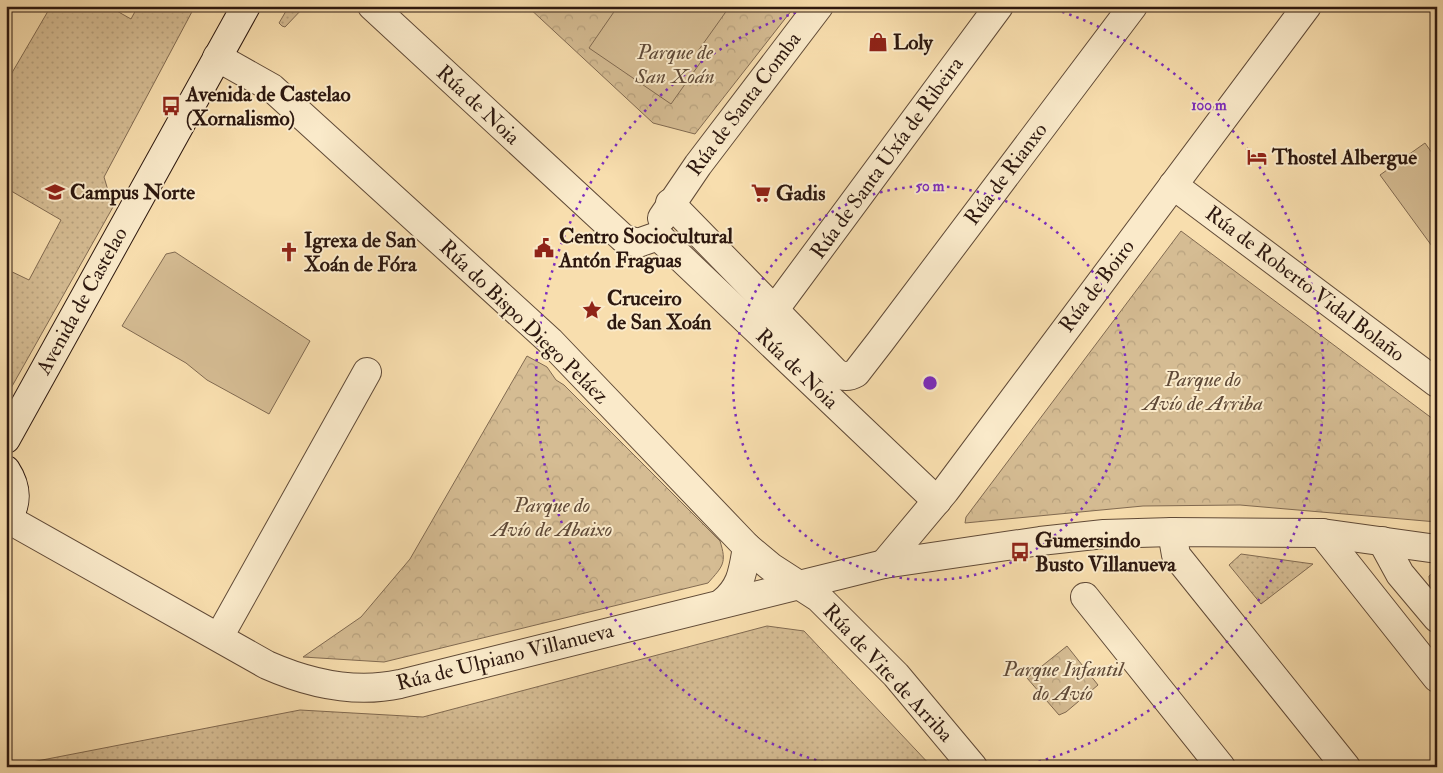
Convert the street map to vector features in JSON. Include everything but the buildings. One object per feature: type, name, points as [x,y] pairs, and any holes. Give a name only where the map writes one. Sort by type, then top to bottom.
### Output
[{"type":"street","name":"Avenida de Castelao","points":[[6,439],[246,6]]},
{"type":"street","name":"Rúa de Noia","points":[[372,6],[624,240],[638,243],[658,236],[937,501]]},
{"type":"street","name":"Rúa de Santa Comba","points":[[670,202],[819,6]]},
{"type":"street","name":"Rúa de Santa Uxía de Ribeira","points":[[775,310],[999,6]]},
{"type":"street","name":"Rúa de Rianxo","points":[[880,342],[1133,6]]},
{"type":"street","name":"Rúa de Boiro","points":[[884,564],[937,501],[1307,6]]},
{"type":"street","name":"Rúa do Bispo Diego Peláez","points":[[217,57],[272,88],[550,341],[747,547],[797,585]]},
{"type":"street","name":"Rúa de Roberto Vidal Bolaño","points":[[1174,185],[1437,383]]},
{"type":"street","name":"Rúa de Noia","points":[[670,202],[841,376],[851,376],[856,373],[880,342]]},
{"type":"street","points":[[658,236],[663,215],[670,202]]},
{"type":"street","points":[[220,638],[367,372]]},
{"type":"street","points":[[6,470],[12,480],[16,493],[14,506],[7,520]]},
{"type":"street","name":"Rúa de Ulpiano Villanueva","points":[[7,520],[268,665],[311,682],[336,687],[382,688],[884,564],[1040,541],[1104,534],[1172,532],[1322,533],[1437,548]]},
{"type":"street","points":[[1172,532],[1176,554],[1346,767]]},
{"type":"street","points":[[1322,533],[1437,678]]},
{"type":"street","points":[[1382,541],[1400,574],[1437,618]]},
{"type":"street","points":[[722,603],[733,594],[740,584],[747,547]]},
{"type":"street","name":"Rúa de Vite de Arriba","points":[[797,585],[819,598],[896,675],[973,767]]},
{"type":"street","points":[[1085,597],[1221,767]]},
{"type":"green space","name":"Campus Norte","points":[[51,6],[108,6],[131,19],[138,6],[195,6],[104,177],[113,207],[6,397],[6,269],[29,280],[61,220],[6,188],[6,83]]},
{"type":"green space","points":[[289,6],[305,6],[285,27],[279,23]]},
{"type":"green space","name":"Parque de San Xoán","points":[[527,6],[795,6],[695,134],[653,123]]},
{"type":"green space","points":[[618,6],[730,6],[698,51],[705,56],[671,104],[589,48]]},
{"type":"green space","points":[[1425,143],[1437,160],[1437,253],[1380,175]]},
{"type":"green space","name":"Parque do Avío de Arriba","points":[[1181,231],[1437,422],[1437,522],[1240,505],[1143,506],[965,523],[966,517]]},
{"type":"green space","points":[[175,252],[310,341],[269,414],[207,380],[186,363],[122,326],[166,254]]},
{"type":"green space","name":"Parque do Avío de Abaixo","points":[[527,356],[547,367],[556,380],[564,385],[720,541],[723,559],[720,568],[708,583],[384,662],[303,657],[361,617],[410,559]]},
{"type":"green space","points":[[1241,554],[1313,564],[1261,604],[1229,565]]},
{"type":"green space","points":[[1437,569],[1437,600],[1430,591],[1429,576]]},
{"type":"green space","points":[[767,626],[804,631],[932,767],[6,767],[300,710],[423,717]]},
{"type":"green space","name":"Parque Infantil do Avío","points":[[1067,646],[1098,685],[1066,712],[1059,715],[1027,678]]},
{"type":"place","name":"Loly","points":[[878,42]]},
{"type":"place","name":"Avenida de Castelao (Xornalismo)","points":[[171,106]]},
{"type":"place","name":"Thostel Albergue","points":[[1257,157]]},
{"type":"place","name":"Campus Norte","points":[[55,192]]},
{"type":"place","name":"Gadis","points":[[761,193]]},
{"type":"place","name":"Centro Sociocultural Antón Fraguas","points":[[544,248]]},
{"type":"place","name":"Igrexa de San Xoán de Fóra","points":[[289,252]]},
{"type":"place","name":"Cruceiro de San Xoán","points":[[592,310]]},
{"type":"place","name":"Gumersindo Busto Villanueva","points":[[1020,552]]}]
